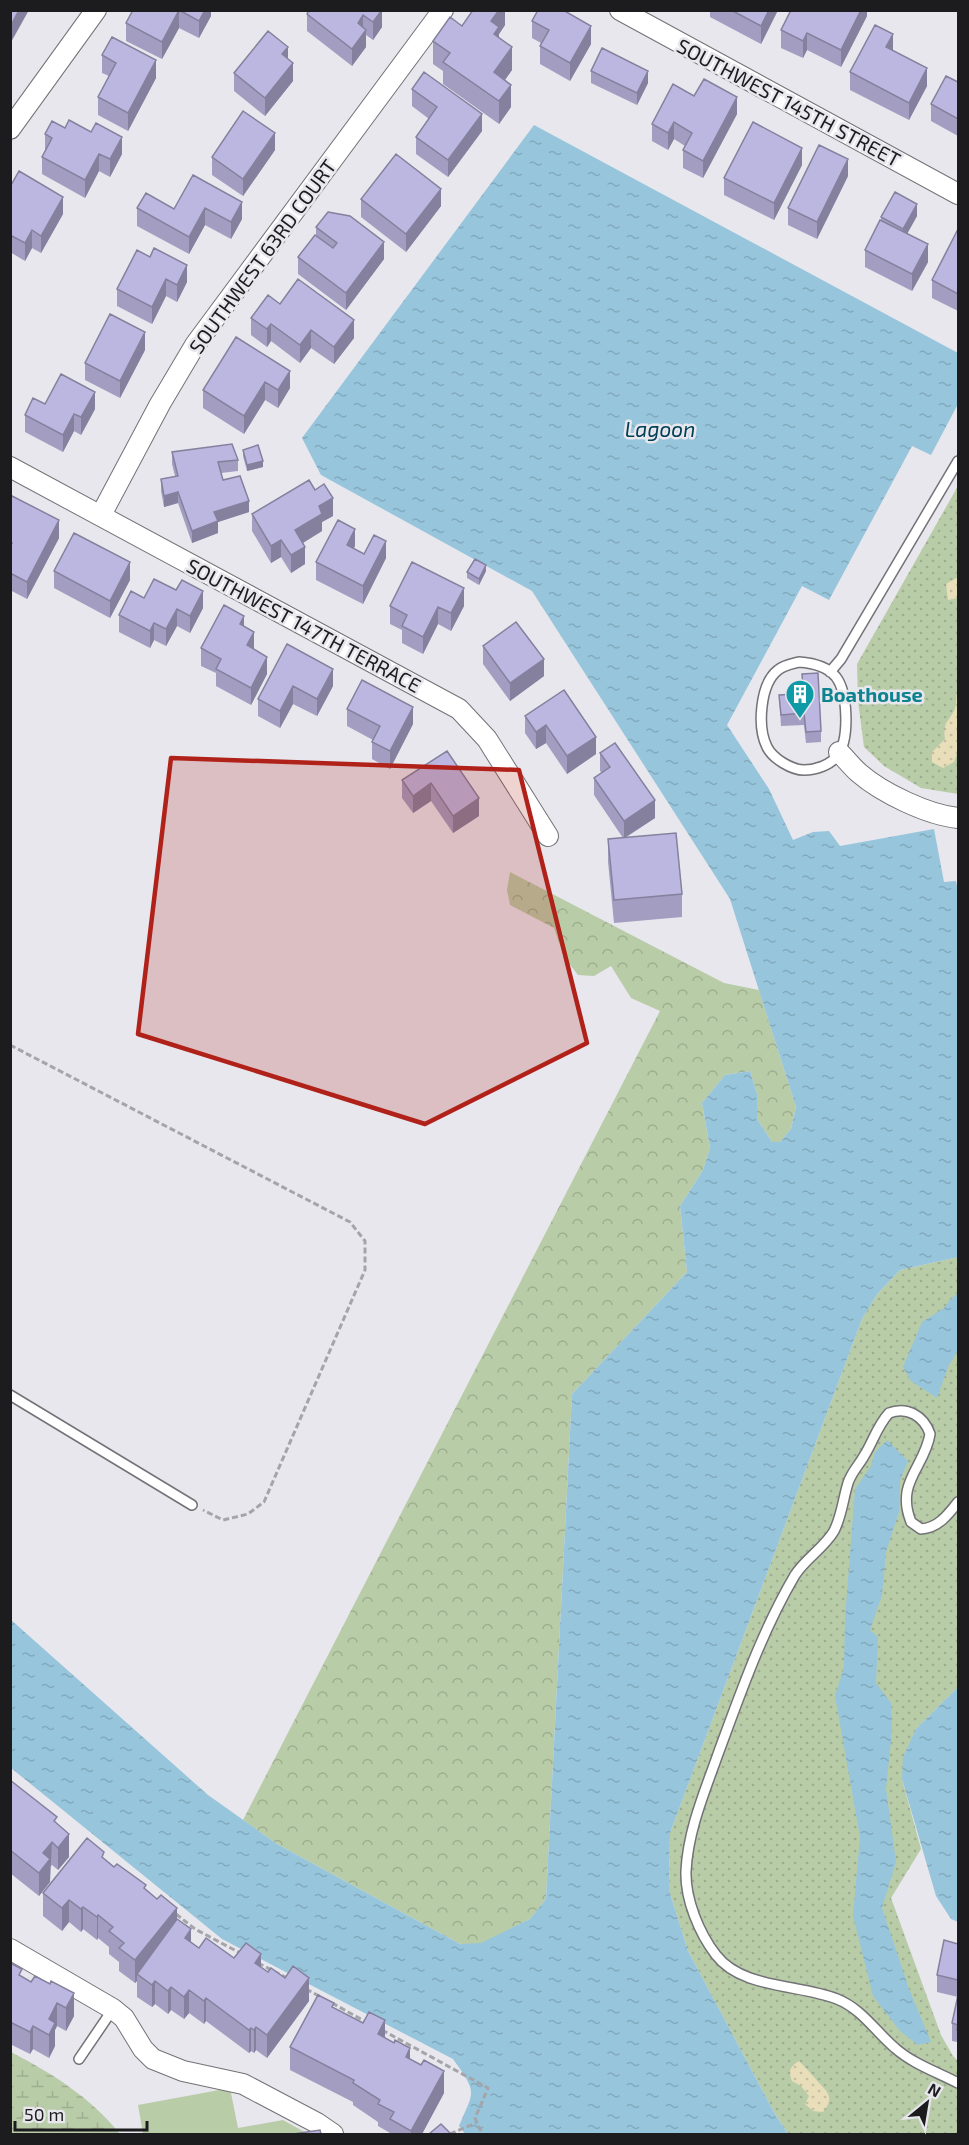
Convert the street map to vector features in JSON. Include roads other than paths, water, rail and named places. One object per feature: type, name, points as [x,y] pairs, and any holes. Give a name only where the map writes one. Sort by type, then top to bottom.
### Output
[{"type":"street","points":[[10,129],[96,10]]},
{"type":"street","name":"SOUTHWEST 63RD COURT","points":[[101,515],[160,404],[195,345],[443,10]]},
{"type":"street","name":"SOUTHWEST 145TH STREET","points":[[620,10],[958,194]]},
{"type":"street","name":"SOUTHWEST 147TH TERRACE","points":[[10,467],[459,709],[487,739],[548,836]]},
{"type":"street","points":[[839,752],[860,774],[892,794],[931,811],[958,819]]},
{"type":"street","points":[[10,1949],[124,2018],[143,2049],[153,2059],[183,2071],[243,2084],[317,2123],[333,2134]]},
{"type":"lane","points":[[830,672],[841,659],[958,461]]},
{"type":"lane","points":[[799,662],[824,667],[830,672],[841,686],[846,728],[839,752],[831,761],[819,768],[803,771],[771,754],[766,746],[763,736],[764,689],[770,677],[778,669],[799,662]]},
{"type":"lane","points":[[10,1395],[192,1505]]},
{"type":"lane","points":[[958,1502],[935,1526],[921,1529],[911,1522],[907,1505],[909,1481],[925,1451],[930,1434],[923,1420],[914,1414],[905,1411],[889,1413],[879,1426],[864,1458],[848,1481],[842,1512],[834,1532],[800,1567],[767,1627],[699,1805],[686,1869],[690,1898],[704,1938],[723,1964],[733,1972],[744,1977],[815,1993],[845,2003],[858,2011],[885,2039],[908,2058],[958,2083]]},
{"type":"lane","points":[[79,2059],[112,2009]]},
{"type":"water","name":"Lagoon","points":[[534,125],[958,353],[958,404],[931,455],[912,446],[829,600],[802,586],[727,725],[769,789],[793,840],[813,832],[829,831],[840,846],[934,829],[944,882],[956,881],[958,892],[958,1257],[900,1270],[878,1293],[862,1319],[670,1833],[669,1890],[688,1951],[775,2114],[788,2134],[465,2134],[459,2126],[471,2091],[470,2085],[453,2059],[222,1939],[11,1768],[10,1619],[208,1795],[277,1844],[460,1944],[481,1943],[530,1919],[546,1899],[572,1394],[687,1272],[680,1206],[703,1170],[710,1148],[702,1103],[725,1075],[750,1071],[757,1094],[757,1119],[772,1142],[780,1142],[791,1129],[796,1107],[730,899],[532,591],[321,475],[302,438]]},
{"type":"water","points":[[958,1293],[958,1350],[948,1367],[937,1398],[911,1381],[903,1367],[922,1322],[944,1308]]},
{"type":"water","points":[[887,1440],[908,1461],[900,1480],[899,1512],[886,1552],[882,1595],[870,1630],[878,1637],[876,1683],[891,1703],[892,1730],[886,1789],[896,1862],[882,1908],[909,1989],[931,2042],[918,2045],[900,2031],[873,1996],[853,1916],[860,1837],[835,1696],[844,1667],[845,1619],[855,1489],[871,1466],[875,1452]]},
{"type":"water","points":[[958,1687],[958,1922],[951,1919],[936,1896],[902,1779],[903,1757],[916,1729]]},
{"type":"place","name":"Boathouse","points":[[800,720]]}]
